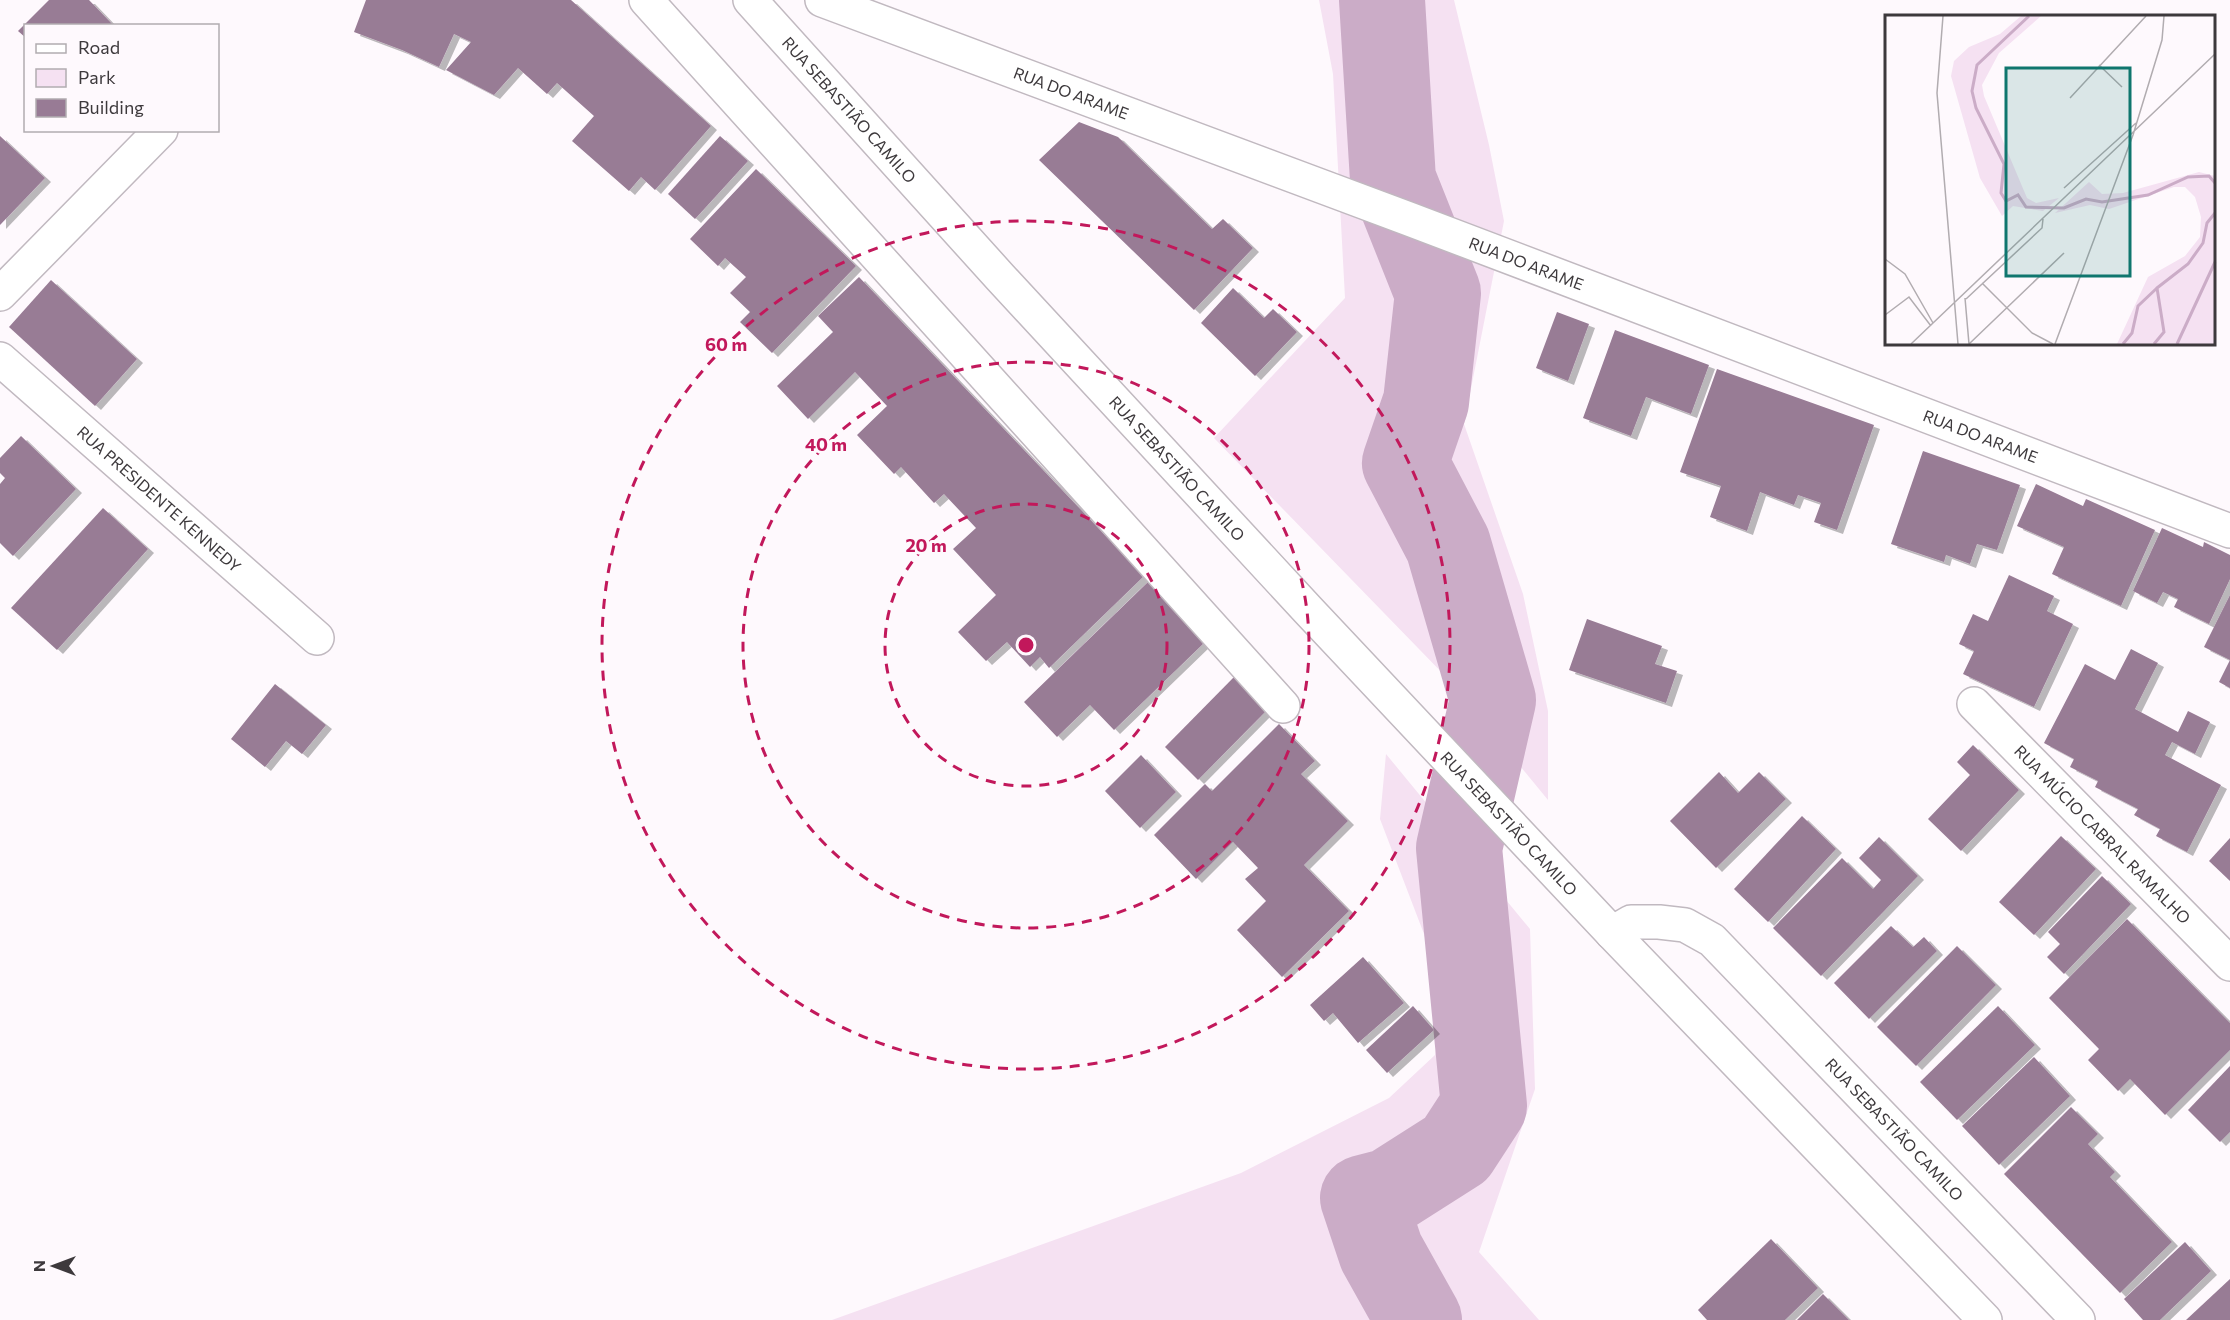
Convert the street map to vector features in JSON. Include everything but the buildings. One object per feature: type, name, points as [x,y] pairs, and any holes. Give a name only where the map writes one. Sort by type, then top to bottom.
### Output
[{"type":"street","points":[[646,0],[1283,706]]},
{"type":"street","name":"RUA SEBASTIÃO CAMILO","points":[[750,0],[1000,277],[1308,610],[1612,933],[1985,1320]]},
{"type":"street","name":"RUA DO ARAME","points":[[822,0],[1397,214],[2230,531]]},
{"type":"street","points":[[0,294],[159,132]]},
{"type":"street","name":"RUA PRESIDENTE KENNEDY","points":[[0,359],[317,638]]},
{"type":"street","name":"RUA MÚCIO CABRAL RAMALHO","points":[[1974,704],[2230,964]]},
{"type":"street","name":"RUA SEBASTIÃO CAMILO","points":[[1612,933],[1631,922],[1659,922],[1685,925],[1712,940],[2078,1320]]},
{"type":"green space","points":[[1319,0],[1454,0],[1489,145],[1504,221],[1464,424],[1523,594],[1548,711],[1548,800],[1452,683],[1214,438],[1345,298],[1333,74]]},
{"type":"green space","points":[[1386,754],[1530,929],[1535,1089],[1479,1252],[1539,1320],[832,1320],[1241,1173],[1389,1098],[1435,1055],[1444,1005],[1424,934],[1380,819]]},
{"type":"waterway","points":[[1382,0],[1393,180],[1438,293],[1426,402],[1405,463],[1448,545],[1493,700],[1459,848],[1484,1106],[1456,1149],[1390,1191],[1363,1198],[1381,1252],[1419,1320]]}]
